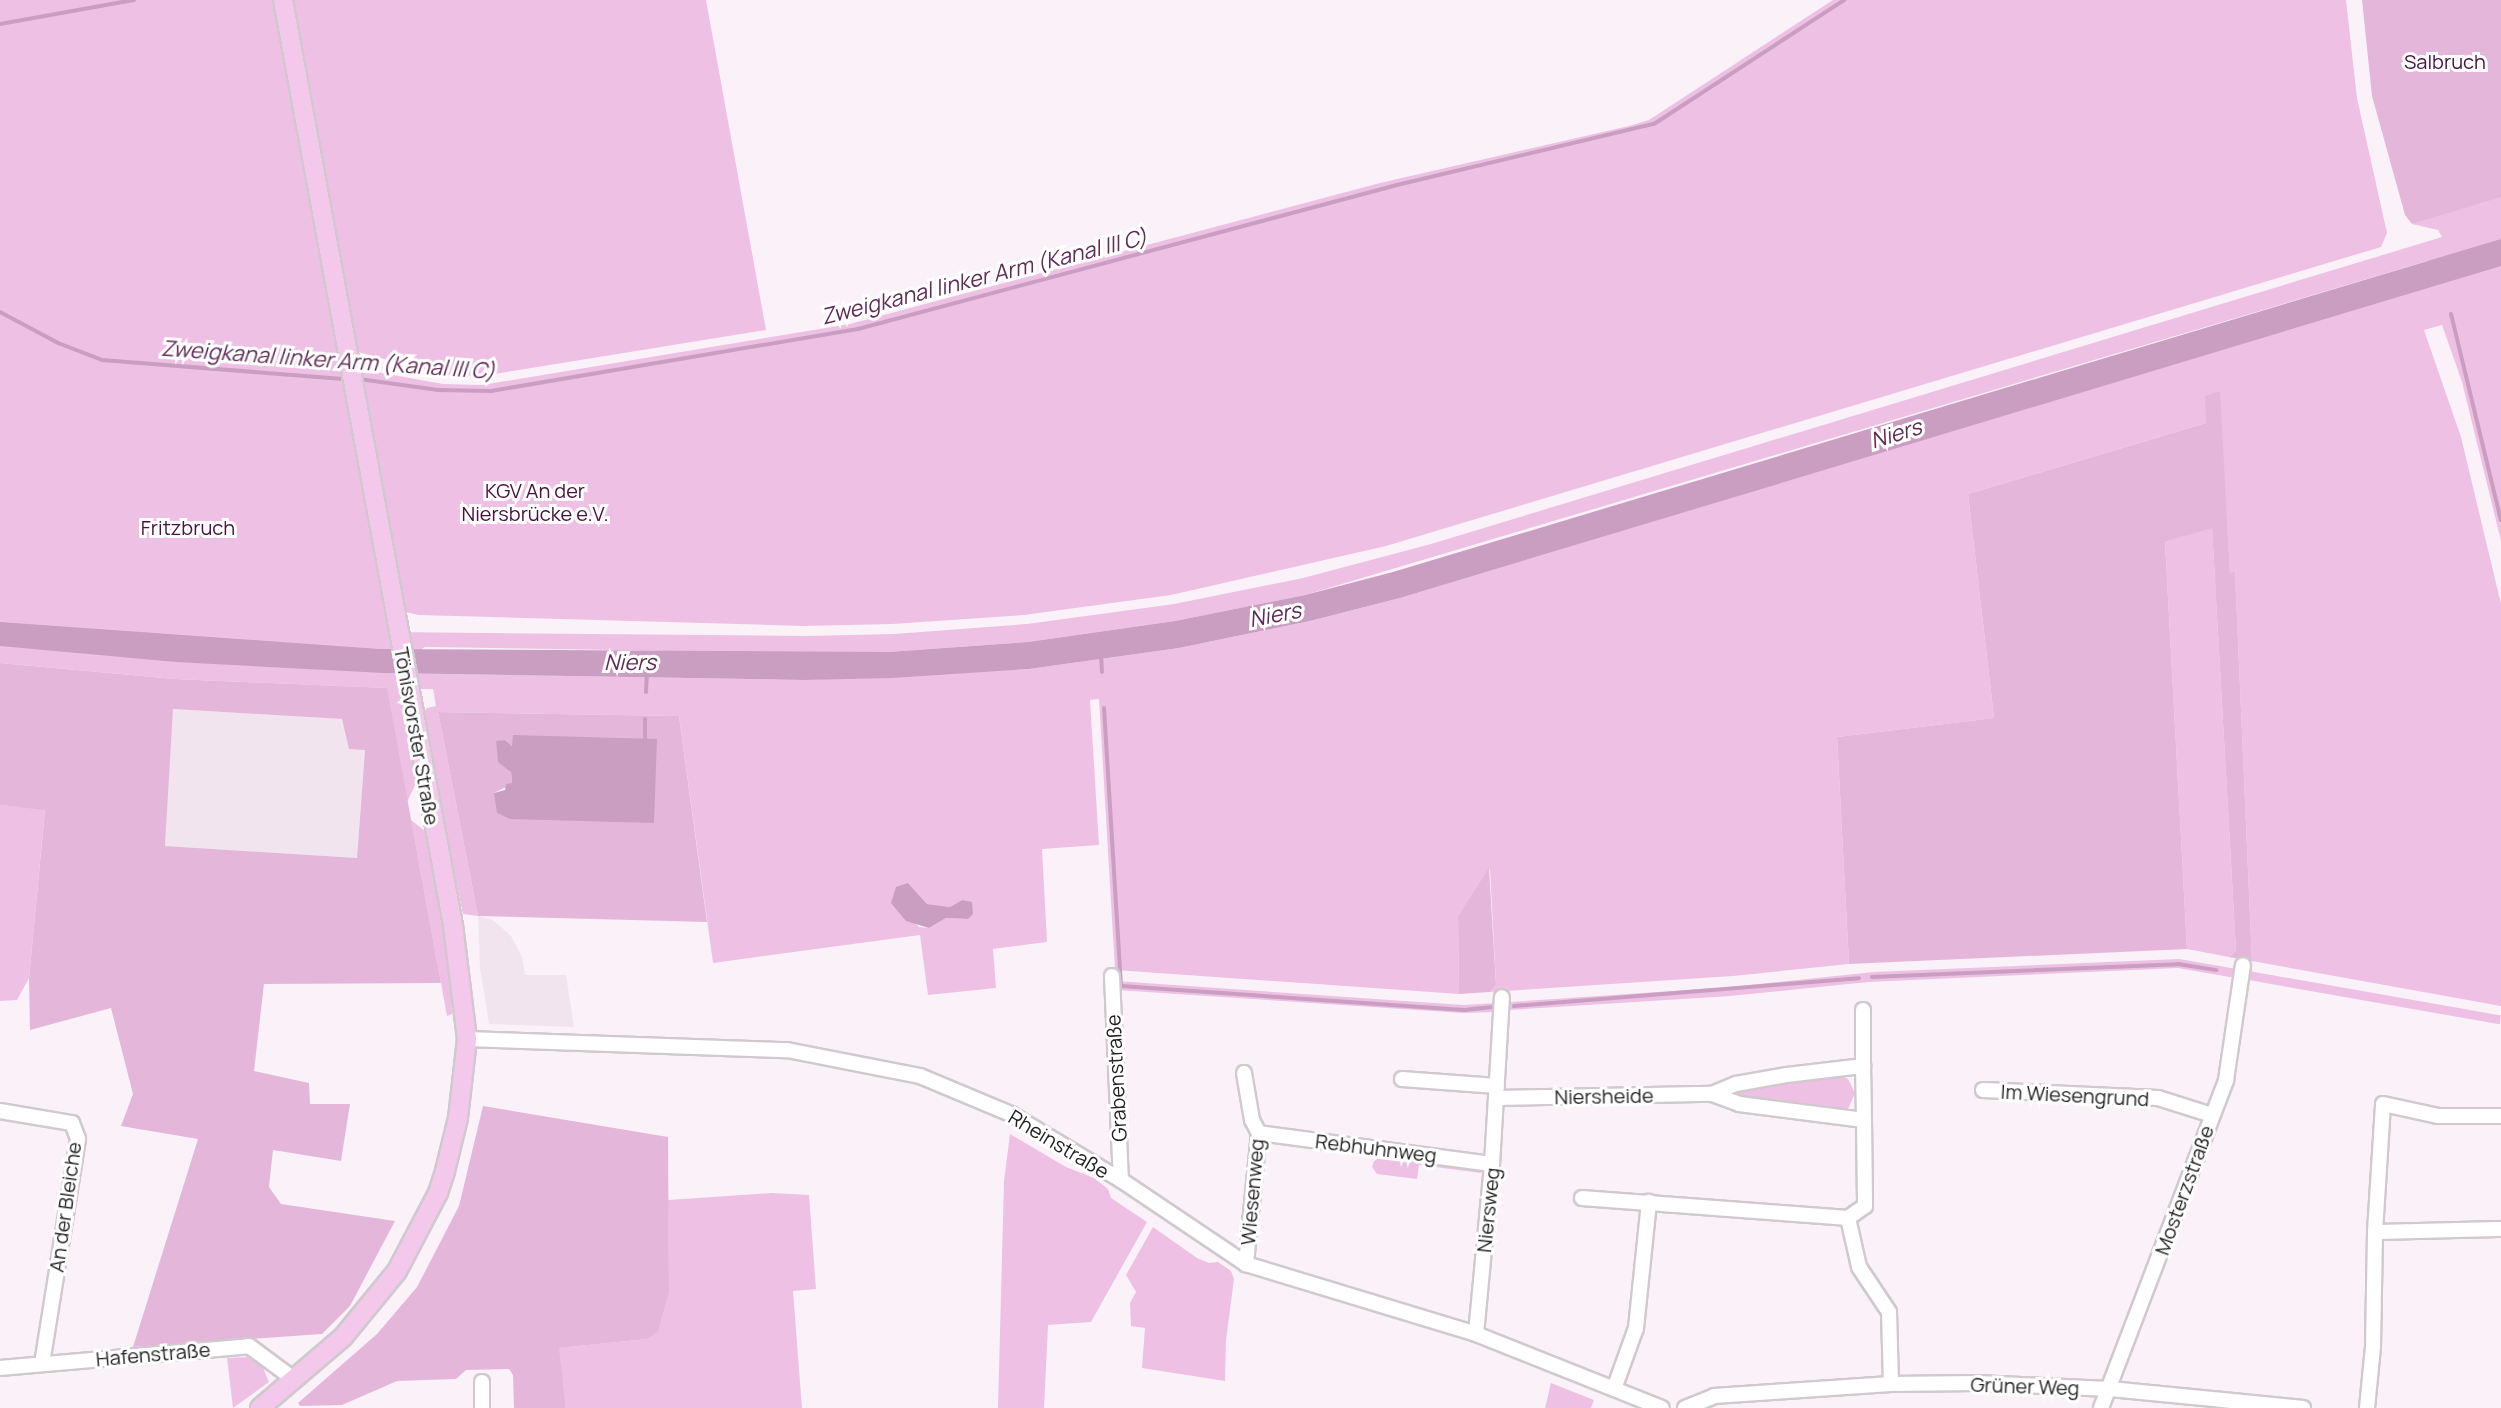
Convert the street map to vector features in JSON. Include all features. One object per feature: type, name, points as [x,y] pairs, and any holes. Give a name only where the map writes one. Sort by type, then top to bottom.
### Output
[{"type":"main road","name":"Tönisvorster Straße","points":[[260,1408],[343,1337],[397,1271],[438,1193],[455,1131],[467,1039],[453,925],[283,0]]},
{"type":"street","name":"Mosterzstraße","points":[[2101,1408],[2226,1080],[2243,965]]},
{"type":"street","name":"Grabenstraße","points":[[1112,976],[1121,1180]]},
{"type":"street","name":"Niersweg","points":[[1476,1334],[1492,1164],[1502,997]]},
{"type":"street","points":[[1582,1198],[1848,1218],[1865,1206],[1863,1010]]},
{"type":"street","name":"Rheinstraße","points":[[467,1039],[787,1050],[920,1076],[1011,1114],[1121,1180],[1246,1264],[1476,1334],[1662,1408]]},
{"type":"street","name":"Niersheide","points":[[1712,1094],[1736,1084],[1863,1066]]},
{"type":"street","name":"Wiesenweg","points":[[1244,1073],[1252,1120],[1259,1133],[1246,1264]]},
{"type":"street","points":[[1402,1079],[1497,1092]]},
{"type":"street","name":"Im Wiesengrund","points":[[1983,1090],[2158,1098],[2212,1115]]},
{"type":"street","name":"Niersheide","points":[[1497,1092],[1712,1094],[1739,1104],[1864,1120]]},
{"type":"street","points":[[2367,1408],[2373,1347],[2375,1232],[2383,1104],[2438,1116],[2501,1116]]},
{"type":"street","name":"An der Bleiche","points":[[0,1111],[72,1123],[78,1139],[42,1364]]},
{"type":"street","name":"Rebhuhnweg","points":[[1259,1133],[1492,1164]]},
{"type":"street","points":[[1614,1389],[1636,1328],[1649,1202]]},
{"type":"street","points":[[1848,1218],[1859,1267],[1889,1312],[1891,1384]]},
{"type":"street","points":[[2375,1232],[2501,1229]]},
{"type":"street","name":"Hafenstraße","points":[[0,1368],[249,1346],[295,1380]]},
{"type":"street","points":[[482,1382],[482,1408]]},
{"type":"street","name":"Grüner Weg","points":[[1685,1408],[1714,1396],[1891,1384],[2110,1389],[2303,1408]]},
{"type":"shaded area","points":[[172,709],[343,719],[349,749],[365,749],[357,858],[165,846]]},
{"type":"shaded area","points":[[478,916],[493,920],[511,936],[522,957],[525,975],[566,975],[574,1027],[489,1024],[480,968]]},
{"type":"green space","points":[[0,0],[278,0],[342,373],[357,373],[356,363],[375,368],[376,372],[443,384],[482,385],[850,324],[1380,183],[1629,126],[1649,120],[1833,0],[2346,0],[2357,98],[2387,233],[2381,247],[1386,546],[1171,595],[1024,615],[804,626],[419,615],[401,611],[359,387],[345,387],[389,632],[807,636],[894,634],[1027,624],[1174,604],[1303,578],[1431,544],[2442,237],[2438,230],[2412,224],[2430,218],[2501,0],[2501,541],[2462,382],[2442,325],[2424,330],[2461,437],[2501,604],[2501,1006],[2252,961],[2235,573],[2230,574],[2219,391],[2206,423],[1968,494],[1994,718],[1837,737],[1849,964],[1733,976],[1490,992],[1496,985],[1490,869],[1458,916],[1459,994],[1115,970],[1099,699],[1090,700],[1099,845],[1042,849],[1047,942],[993,949],[996,988],[928,995],[920,935],[713,963],[679,716],[438,712],[478,916],[463,914],[421,715],[427,708],[436,706],[433,689],[399,689],[416,768],[416,783],[407,802],[386,688],[175,679],[0,663]],"holes":[[[2427,261],[2432,286],[1400,598],[1310,621],[1179,648],[1029,669],[803,680],[388,673],[425,647],[797,653],[888,652],[1028,642],[1175,621],[1305,595]],[[908,883],[927,904],[950,907],[962,900],[968,919],[946,918],[929,928],[919,927],[914,922]]]},
{"type":"green space","points":[[294,0],[706,0],[766,330],[482,376],[444,375],[354,351]]},
{"type":"green space","name":"Salbruch","points":[[2362,0],[2501,0],[2501,197],[2412,224],[2405,215],[2372,96]]},
{"type":"green space","points":[[2220,391],[2230,573],[2235,572],[2252,961],[2229,957],[2236,951],[2212,528],[2165,542],[2187,949],[1849,964],[1837,737],[1994,718],[1968,494],[2206,423],[2205,396]]},
{"type":"green space","points":[[2212,527],[2236,951],[2229,957],[2187,949],[2165,542]]},
{"type":"green space","points":[[0,663],[175,679],[387,688],[441,983],[264,984],[254,1071],[309,1083],[310,1104],[350,1104],[341,1161],[273,1150],[269,1187],[281,1204],[395,1221],[350,1306],[322,1334],[133,1347],[198,1139],[121,1126],[133,1094],[111,1008],[30,1030],[29,978],[45,810],[0,805]],"holes":[[[173,709],[342,719],[349,749],[365,750],[357,858],[165,846]]]},
{"type":"green space","points":[[438,712],[679,716],[707,922],[478,916]],"holes":[[[505,740],[653,823],[494,793],[512,784],[511,772],[496,742]]]},
{"type":"green space","points":[[0,805],[45,809],[29,978],[17,1000],[0,1001]]},
{"type":"green space","points":[[411,820],[425,831],[450,971],[452,1014],[447,1016]]},
{"type":"green space","points":[[1489,868],[1496,985],[1490,992],[1459,994],[1458,916]]},
{"type":"green space","points":[[2179,959],[2237,969],[2235,978],[2178,968],[1868,982],[1730,996],[1510,1010],[1510,1002],[1731,987],[1874,972]]},
{"type":"green space","points":[[2249,971],[2501,1015],[2500,1024],[2247,980]]},
{"type":"green space","points":[[1116,981],[1463,1005],[1496,1003],[1497,1012],[1463,1013],[1116,990]]},
{"type":"green space","points":[[1835,1073],[1848,1079],[1855,1093],[1849,1107],[1842,1113],[1733,1095],[1740,1089]]},
{"type":"green space","points":[[483,1106],[668,1137],[669,1291],[658,1331],[647,1339],[559,1348],[566,1408],[514,1408],[513,1375],[509,1369],[466,1370],[456,1379],[397,1381],[342,1405],[300,1406],[298,1403],[377,1334],[417,1287],[459,1206]]},
{"type":"green space","points":[[1010,1134],[1066,1167],[1094,1178],[1108,1189],[1111,1198],[1147,1222],[1091,1322],[1048,1325],[1044,1408],[998,1408],[1004,1181]]},
{"type":"green space","points":[[1384,1155],[1477,1167],[1482,1173],[1419,1165],[1417,1179],[1377,1174],[1372,1167],[1374,1161]]},
{"type":"green space","points":[[772,1193],[809,1195],[816,1289],[793,1291],[802,1408],[566,1408],[558,1348],[647,1339],[669,1290],[668,1200]]},
{"type":"green space","points":[[1153,1227],[1197,1258],[1209,1263],[1218,1262],[1231,1271],[1234,1279],[1226,1340],[1225,1381],[1142,1368],[1145,1328],[1131,1326],[1130,1303],[1136,1292],[1126,1275]]},
{"type":"green space","points":[[248,1357],[261,1363],[269,1382],[233,1408],[227,1358]]},
{"type":"green space","points":[[1551,1383],[1594,1400],[1591,1408],[1545,1408]]},
{"type":"water","name":"Niers","points":[[2501,239],[2501,266],[1400,598],[1310,621],[1179,648],[1029,669],[803,680],[384,673],[176,662],[0,646],[0,622],[379,649],[888,652],[1028,642],[1175,621],[1305,595],[1393,572]]},
{"type":"water","points":[[513,735],[657,739],[654,823],[510,819],[497,813],[494,793],[505,790],[506,784],[512,783],[511,772],[498,762],[496,741],[505,740],[512,746]]},
{"type":"water","points":[[908,883],[927,904],[950,907],[962,900],[972,902],[973,914],[968,919],[946,918],[929,928],[906,921],[891,903],[896,887]]},
{"type":"waterway","points":[[0,24],[134,0]]},
{"type":"waterway","name":"Zweigkanal linker Arm (Kanal III C)","points":[[359,379],[438,390],[491,391],[858,329],[1397,185],[1654,124],[1844,0]]},
{"type":"waterway","name":"Zweigkanal linker Arm (Kanal III C)","points":[[0,312],[58,343],[102,360],[346,379]]},
{"type":"waterway","points":[[2451,314],[2501,520]]},
{"type":"waterway","points":[[1101,654],[1102,672]]},
{"type":"waterway","name":"Niers","points":[[646,692],[647,675]]},
{"type":"waterway","points":[[1104,708],[1121,986],[1464,1010],[1495,1007]]},
{"type":"waterway","points":[[645,719],[645,742]]},
{"type":"waterway","points":[[1872,977],[2178,964],[2217,970]]},
{"type":"waterway","points":[[1514,1006],[1859,978]]},
{"type":"park label","name":"KGV An der Niersbrücke e.V.","points":[[535,502]]},
{"type":"park label","name":"Fritzbruch","points":[[188,527]]}]
